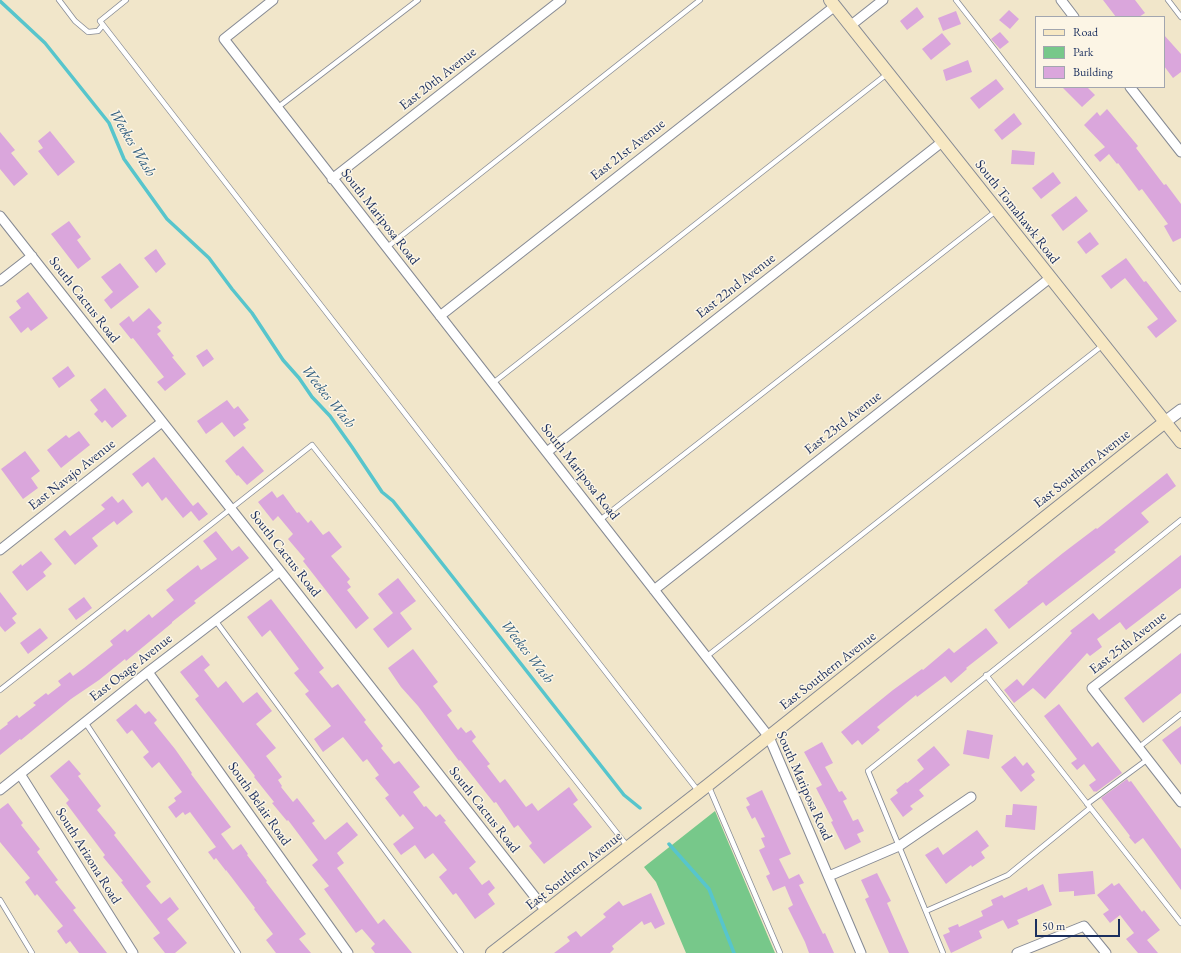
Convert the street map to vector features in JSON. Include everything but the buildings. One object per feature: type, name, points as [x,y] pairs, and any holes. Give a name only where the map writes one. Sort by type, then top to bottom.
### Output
[{"type":"main road","name":"South Tomahawk Road","points":[[832,3],[1181,442]]},
{"type":"main road","name":"East Southern Avenue","points":[[492,953],[704,789],[1165,422]]},
{"type":"street","name":"South Mariposa Road","points":[[273,0],[224,39],[768,737],[861,953]]},
{"type":"street","name":"East 20th Avenue","points":[[332,179],[561,0]]},
{"type":"street","points":[[850,26],[883,0]]},
{"type":"street","points":[[1061,0],[1073,16]]},
{"type":"street","name":"East 21st Avenue","points":[[440,316],[832,3]]},
{"type":"street","points":[[1131,88],[1181,152]]},
{"type":"street","name":"East 22nd Avenue","points":[[547,452],[942,142]]},
{"type":"street","name":"South Cactus Road","points":[[0,216],[546,911]]},
{"type":"street","points":[[0,282],[32,256]]},
{"type":"street","name":"East 23rd Avenue","points":[[654,590],[1050,278]]},
{"type":"street","name":"East Southern Avenue","points":[[1165,422],[1181,410]]},
{"type":"street","name":"East Navajo Avenue","points":[[0,550],[162,422]]},
{"type":"street","name":"East Osage Avenue","points":[[0,790],[148,672],[280,571]]},
{"type":"street","name":"East 25th Avenue","points":[[1138,748],[1092,688],[1181,619]]},
{"type":"street","name":"South Belair Road","points":[[148,672],[348,953]]},
{"type":"street","points":[[1138,748],[1181,802]]},
{"type":"street","name":"South Arizona Road","points":[[20,774],[133,953]]},
{"type":"street","points":[[829,876],[899,846],[971,797]]},
{"type":"street","points":[[1017,953],[1084,926],[1106,953]]},
{"type":"lane","points":[[59,0],[75,21],[88,32],[98,31],[103,25]]},
{"type":"lane","points":[[126,0],[100,21],[704,789],[780,953]]},
{"type":"lane","points":[[277,108],[418,0]]},
{"type":"lane","points":[[386,248],[700,0]]},
{"type":"lane","points":[[956,0],[1181,289]]},
{"type":"lane","points":[[1168,0],[1181,17]]},
{"type":"lane","points":[[493,383],[888,74]]},
{"type":"lane","points":[[600,520],[996,211]]},
{"type":"lane","points":[[706,657],[1103,345]]},
{"type":"lane","points":[[0,690],[312,445],[629,848]]},
{"type":"lane","points":[[943,953],[868,771],[1181,520]]},
{"type":"lane","points":[[215,620],[461,953]]},
{"type":"lane","points":[[986,675],[1181,923]]},
{"type":"lane","points":[[1138,748],[1181,714]]},
{"type":"lane","points":[[85,722],[238,953]]},
{"type":"lane","points":[[926,911],[1008,875],[1089,806],[1148,759]]},
{"type":"lane","points":[[0,900],[32,953]]},
{"type":"green space","points":[[715,811],[775,953],[686,953],[656,882],[644,867]]},
{"type":"waterway","name":"Weekes Wash","points":[[0,1],[45,43],[109,123],[124,159],[167,219],[209,258],[252,313],[283,360],[299,378],[312,397],[330,416],[382,492],[393,501],[624,795],[640,808]]},
{"type":"waterway","name":"Weekes Wash","points":[[669,844],[709,889],[734,953]]}]
